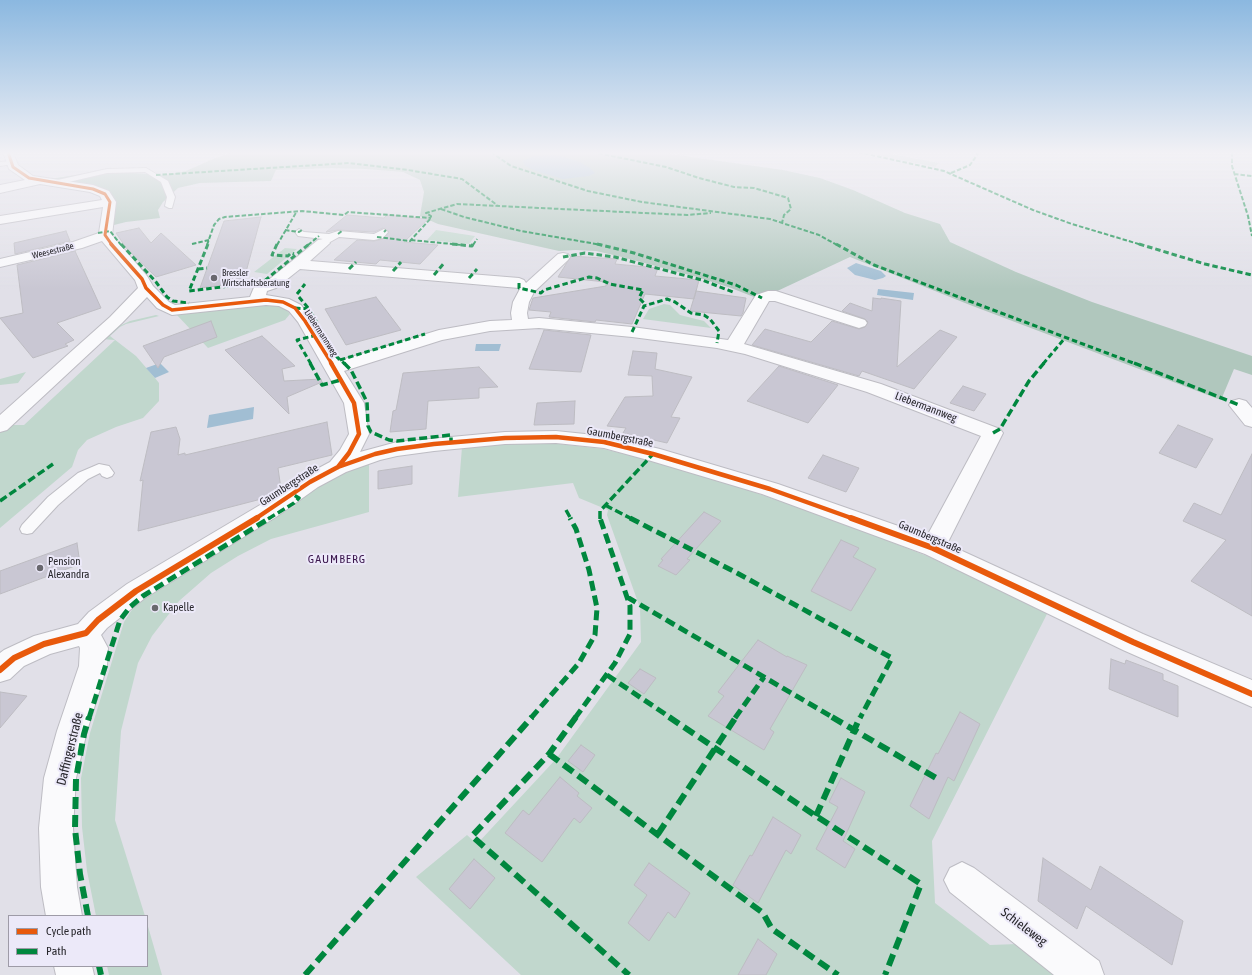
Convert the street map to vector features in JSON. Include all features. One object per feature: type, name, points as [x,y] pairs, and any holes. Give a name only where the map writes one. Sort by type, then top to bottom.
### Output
[{"type":"street","points":[[107,198],[110,202],[105,235],[142,279],[146,288],[163,305],[172,310]]},
{"type":"street","points":[[0,220],[110,202]]},
{"type":"street","name":"Weesestraße","points":[[0,264],[77,245],[105,235]]},
{"type":"street","points":[[257,300],[260,288],[271,285],[326,240]]},
{"type":"street","points":[[520,324],[519,313],[521,302],[527,290],[563,257]]},
{"type":"street","points":[[297,264],[519,283]]},
{"type":"street","points":[[0,426],[116,320],[146,288]]},
{"type":"street","points":[[733,346],[762,298],[768,296],[776,296],[859,323]]},
{"type":"street","name":"Liebermannweg","points":[[172,310],[257,300],[283,302],[295,308],[334,368],[354,403],[359,434]]},
{"type":"street","points":[[116,320],[172,310]]},
{"type":"street","name":"Liebermannweg","points":[[334,368],[439,335],[475,328],[520,324],[545,324],[632,332],[733,346],[874,388],[924,405],[993,433],[933,548]]},
{"type":"street","points":[[1238,405],[1252,421]]},
{"type":"street","points":[[338,467],[349,453],[359,434],[370,440],[397,449]]},
{"type":"street","name":"Gaumbergstraße","points":[[86,633],[98,620],[136,591],[268,511],[310,482],[338,467],[375,454],[397,449],[505,438],[556,438],[604,442],[653,454],[770,489],[868,523],[933,548],[1140,646],[1252,694]]},
{"type":"street","points":[[0,670],[14,658],[44,644],[86,633]]},
{"type":"street","name":"Daffingerstraße","points":[[64,915],[59,887],[56,828],[60,778],[72,731],[93,666],[94,648],[86,633]]},
{"type":"street","name":"Schieleweg","points":[[962,880],[1085,975]]},
{"type":"lane","points":[[169,206],[171,198]]},
{"type":"lane","points":[[299,232],[301,234],[326,240],[338,234],[377,237],[384,232]]},
{"type":"lane","points":[[27,529],[54,501],[83,476],[99,468],[107,473]]},
{"type":"green space","points":[[110,198],[168,198],[158,210],[160,218],[126,222],[110,226],[112,198]]},
{"type":"green space","points":[[423,198],[870,198],[905,213],[940,224],[950,242],[1016,272],[1092,302],[1252,356],[1252,375],[1234,369],[1221,400],[970,305],[850,257],[773,293],[754,297],[697,277],[622,257],[596,251],[559,251],[438,224],[420,216]]},
{"type":"green space","points":[[436,230],[475,236],[469,244],[427,240]]},
{"type":"green space","points":[[285,248],[297,249],[267,274],[254,272]]},
{"type":"green space","points":[[264,304],[276,305],[286,309],[290,314],[285,320],[208,348],[176,314]]},
{"type":"green space","points":[[664,304],[670,305],[680,315],[704,321],[711,328],[643,319],[649,309]]},
{"type":"green space","points":[[156,315],[159,316],[126,324],[110,336],[136,356],[159,383],[159,401],[143,418],[116,427],[87,440],[78,450],[72,467],[0,528],[0,433],[9,425],[24,425],[115,340],[101,339],[113,329],[130,321]]},
{"type":"green space","points":[[26,372],[18,383],[0,385],[0,379]]},
{"type":"green space","points":[[507,444],[560,444],[603,449],[652,460],[710,477],[832,519],[927,556],[1048,612],[932,841],[935,903],[990,945],[1018,944],[1058,975],[521,975],[416,877],[467,835],[477,844],[556,759],[641,642],[640,608],[607,515],[608,510],[579,498],[573,483],[458,497],[462,447]]},
{"type":"green space","points":[[369,462],[369,512],[271,539],[238,556],[211,573],[179,601],[152,636],[138,663],[121,731],[115,820],[145,915],[96,915],[87,871],[82,827],[81,778],[90,733],[124,622],[140,601],[294,506],[319,483]]},
{"type":"green space","points":[[148,926],[162,975],[109,975],[107,967],[148,967]]},
{"type":"water","points":[[856,263],[881,271],[886,276],[875,280],[855,275],[847,268]]},
{"type":"water","points":[[878,289],[914,293],[913,300],[877,295]]},
{"type":"water","points":[[476,344],[501,344],[499,351],[475,351]]},
{"type":"water","points":[[160,363],[169,372],[155,378],[146,368]]},
{"type":"water","points":[[254,407],[253,419],[207,428],[209,415]]},
{"type":"building","points":[[347,215],[384,218],[387,215],[428,219],[404,242],[438,245],[420,264],[380,260],[376,264],[334,260],[357,240],[374,241],[383,239],[389,232],[383,228],[374,232],[338,230],[326,232]]},
{"type":"building","points":[[261,217],[243,283],[200,288],[224,221]]},
{"type":"building","points":[[139,228],[151,243],[161,233],[196,265],[156,277],[127,249],[116,233]]},
{"type":"building","points":[[66,231],[70,241],[15,254],[14,243]]},
{"type":"building","points":[[75,251],[101,308],[57,323],[74,340],[65,344],[68,346],[33,358],[0,318],[23,313],[17,265]]},
{"type":"building","points":[[571,256],[617,259],[615,264],[658,268],[655,276],[699,280],[694,299],[645,294],[632,324],[549,317],[551,312],[529,310],[533,298],[606,286],[606,282],[558,277]]},
{"type":"building","points":[[696,291],[746,298],[743,313],[741,316],[690,311]]},
{"type":"building","points":[[376,297],[401,330],[346,345],[325,309]]},
{"type":"building","points":[[873,298],[901,301],[897,367],[940,330],[957,337],[914,389],[862,371],[859,376],[752,345],[765,329],[811,342],[832,321],[859,329],[865,327],[868,322],[865,319],[842,311],[850,303],[872,311]]},
{"type":"building","points":[[211,321],[217,337],[164,357],[158,368],[143,346]]},
{"type":"building","points":[[544,330],[591,335],[581,372],[529,369]]},
{"type":"building","points":[[262,336],[295,366],[282,369],[284,381],[321,379],[322,382],[287,397],[289,414],[225,350]]},
{"type":"building","points":[[633,351],[657,353],[655,369],[692,377],[671,417],[680,418],[667,443],[623,433],[626,428],[607,426],[625,397],[653,396],[652,376],[628,375]]},
{"type":"building","points":[[779,366],[838,385],[808,423],[747,401]]},
{"type":"building","points":[[479,367],[498,387],[479,388],[479,398],[428,401],[426,429],[390,432],[393,411],[396,410],[403,373]]},
{"type":"building","points":[[963,386],[986,394],[974,411],[950,403]]},
{"type":"building","points":[[575,401],[574,424],[534,425],[537,403]]},
{"type":"building","points":[[327,422],[332,455],[278,468],[281,489],[269,497],[138,531],[143,480],[140,481],[151,432],[176,427],[180,439],[178,455],[185,453],[185,455]]},
{"type":"building","points":[[1178,425],[1213,439],[1196,468],[1159,453]]},
{"type":"building","points":[[1252,454],[1252,616],[1191,581],[1226,540],[1183,521],[1194,503],[1221,515]]},
{"type":"building","points":[[823,455],[859,468],[846,492],[808,478]]},
{"type":"building","points":[[412,466],[412,484],[378,489],[378,471]]},
{"type":"building","points":[[704,512],[721,521],[687,559],[690,560],[676,575],[658,566],[663,560],[661,559]]},
{"type":"building","points":[[841,540],[859,548],[853,557],[876,569],[851,611],[811,591]]},
{"type":"building","name":"Pension Alexandra","points":[[77,543],[80,564],[0,594],[0,571]]},
{"type":"building","points":[[758,640],[787,657],[807,665],[770,729],[774,732],[764,750],[708,716],[724,696],[718,692]]},
{"type":"building","points":[[1111,659],[1125,664],[1126,660],[1163,674],[1163,680],[1178,686],[1178,717],[1109,689]]},
{"type":"building","points":[[640,669],[656,678],[644,694],[628,683]]},
{"type":"building","points":[[0,692],[27,696],[0,728]]},
{"type":"building","points":[[960,712],[980,724],[954,781],[948,777],[929,819],[910,806],[936,753],[938,754]]},
{"type":"building","points":[[581,745],[595,755],[583,772],[568,761]]},
{"type":"building","points":[[560,777],[579,793],[577,796],[592,808],[580,823],[574,818],[542,862],[505,833],[523,810],[529,815]]},
{"type":"building","points":[[841,778],[865,792],[843,841],[855,849],[845,868],[816,849],[838,807],[829,802]]},
{"type":"building","points":[[773,817],[801,835],[791,854],[786,850],[758,903],[733,885],[750,855],[752,856]]},
{"type":"building","points":[[1043,858],[1091,890],[1100,866],[1183,921],[1172,965],[1086,906],[1077,929],[1038,901]]},
{"type":"building","points":[[474,859],[495,878],[470,909],[449,889]]},
{"type":"building","points":[[649,863],[690,893],[675,918],[668,912],[649,941],[628,923],[647,895],[634,885]]},
{"type":"building","points":[[758,939],[777,954],[766,975],[738,975]]},
{"type":"marked path","points":[[487,198],[497,205]]},
{"type":"marked path","points":[[620,198],[642,202],[770,219],[819,235],[874,265],[1214,394],[1239,405]]},
{"type":"marked path","points":[[782,223],[784,215],[791,209],[788,198],[786,198]]},
{"type":"marked path","points":[[1004,198],[1033,210],[1072,224],[1205,264],[1252,275]]},
{"type":"marked path","points":[[1242,198],[1252,236]]},
{"type":"marked path","points":[[377,237],[410,241],[431,218],[431,216],[426,213],[457,204],[687,215],[711,213]]},
{"type":"marked path","points":[[441,209],[464,217],[521,231],[585,241],[634,253],[736,285],[762,298]]},
{"type":"marked path","points":[[294,254],[291,253],[288,256],[272,255],[281,236],[297,211]]},
{"type":"marked path","points":[[319,236],[263,282],[189,291],[214,225],[219,219],[225,217],[302,211],[344,215],[348,212],[431,218]]},
{"type":"marked path","points":[[285,230],[299,232],[302,230]]},
{"type":"marked path","points":[[338,234],[343,230]]},
{"type":"marked path","points":[[98,233],[110,231],[156,282],[167,297],[173,301],[189,303]]},
{"type":"marked path","points":[[411,240],[472,246],[477,239]]},
{"type":"marked path","points":[[192,244],[209,240]]},
{"type":"marked path","points":[[563,257],[585,253],[615,257],[702,280],[733,292]]},
{"type":"marked path","points":[[349,269],[356,262]]},
{"type":"marked path","points":[[393,271],[401,262]]},
{"type":"marked path","points":[[434,275],[445,262]]},
{"type":"marked path","points":[[198,269],[207,268]]},
{"type":"marked path","points":[[469,278],[477,269]]},
{"type":"marked path","points":[[519,283],[519,288],[541,293],[544,290],[589,277],[597,278],[610,284],[643,290],[639,298],[646,305]]},
{"type":"marked path","points":[[297,294],[305,284]]},
{"type":"marked path","points":[[299,297],[309,309]]},
{"type":"marked path","points":[[632,332],[644,306],[667,299],[675,302],[691,313],[704,315],[710,319],[719,331],[717,343]]},
{"type":"marked path","points":[[295,308],[309,309],[337,357],[351,370],[367,402],[368,426],[371,432],[389,440],[397,441],[451,435],[451,443]]},
{"type":"marked path","points":[[340,360],[425,334]]},
{"type":"marked path","points":[[313,336],[297,340],[322,385],[341,380]]},
{"type":"marked path","points":[[993,433],[1000,429],[1029,381],[1065,338]]},
{"type":"marked path","points":[[629,975],[472,836],[549,754],[615,663],[630,634],[630,606],[600,518],[600,511],[653,454]]},
{"type":"marked path","points":[[0,501],[53,464]]},
{"type":"marked path","points":[[88,915],[80,874],[75,829],[76,779],[84,734],[120,620],[130,607],[143,596],[294,503],[299,498],[292,494]]},
{"type":"marked path","points":[[605,505],[737,573],[892,658],[854,729],[816,816]]},
{"type":"marked path","points":[[305,975],[579,663],[595,635],[597,608],[589,570],[576,529],[566,510]]},
{"type":"marked path","points":[[627,597],[936,778]]},
{"type":"marked path","points":[[607,675],[816,816],[921,884],[885,975]]},
{"type":"marked path","points":[[658,834],[714,748],[764,677]]},
{"type":"marked path","points":[[549,754],[763,913],[772,929],[838,975]]},
{"type":"marked path","points":[[99,967],[101,975]]},
{"type":"cycle path","points":[[107,198],[110,202],[105,235],[115,249],[142,279],[146,288],[163,305],[172,310],[266,300],[283,302],[295,308],[305,321],[354,403],[359,434],[349,453],[338,467]]},
{"type":"cycle path","points":[[0,670],[14,658],[44,644],[86,633],[98,620],[136,591],[268,511],[310,482],[338,467],[375,454],[397,449],[434,444],[505,438],[556,437],[604,442],[653,454],[770,489],[874,526],[933,548],[1133,642],[1252,694]]},
{"type":"place","name":"Bressler Wirtschaftsberatung","points":[[214,278]]},
{"type":"place","name":"Pension Alexandra","points":[[40,568]]},
{"type":"place","name":"Kapelle","points":[[155,608]]},
{"type":"district","name":"GAUMBERG","points":[[337,559]]}]
